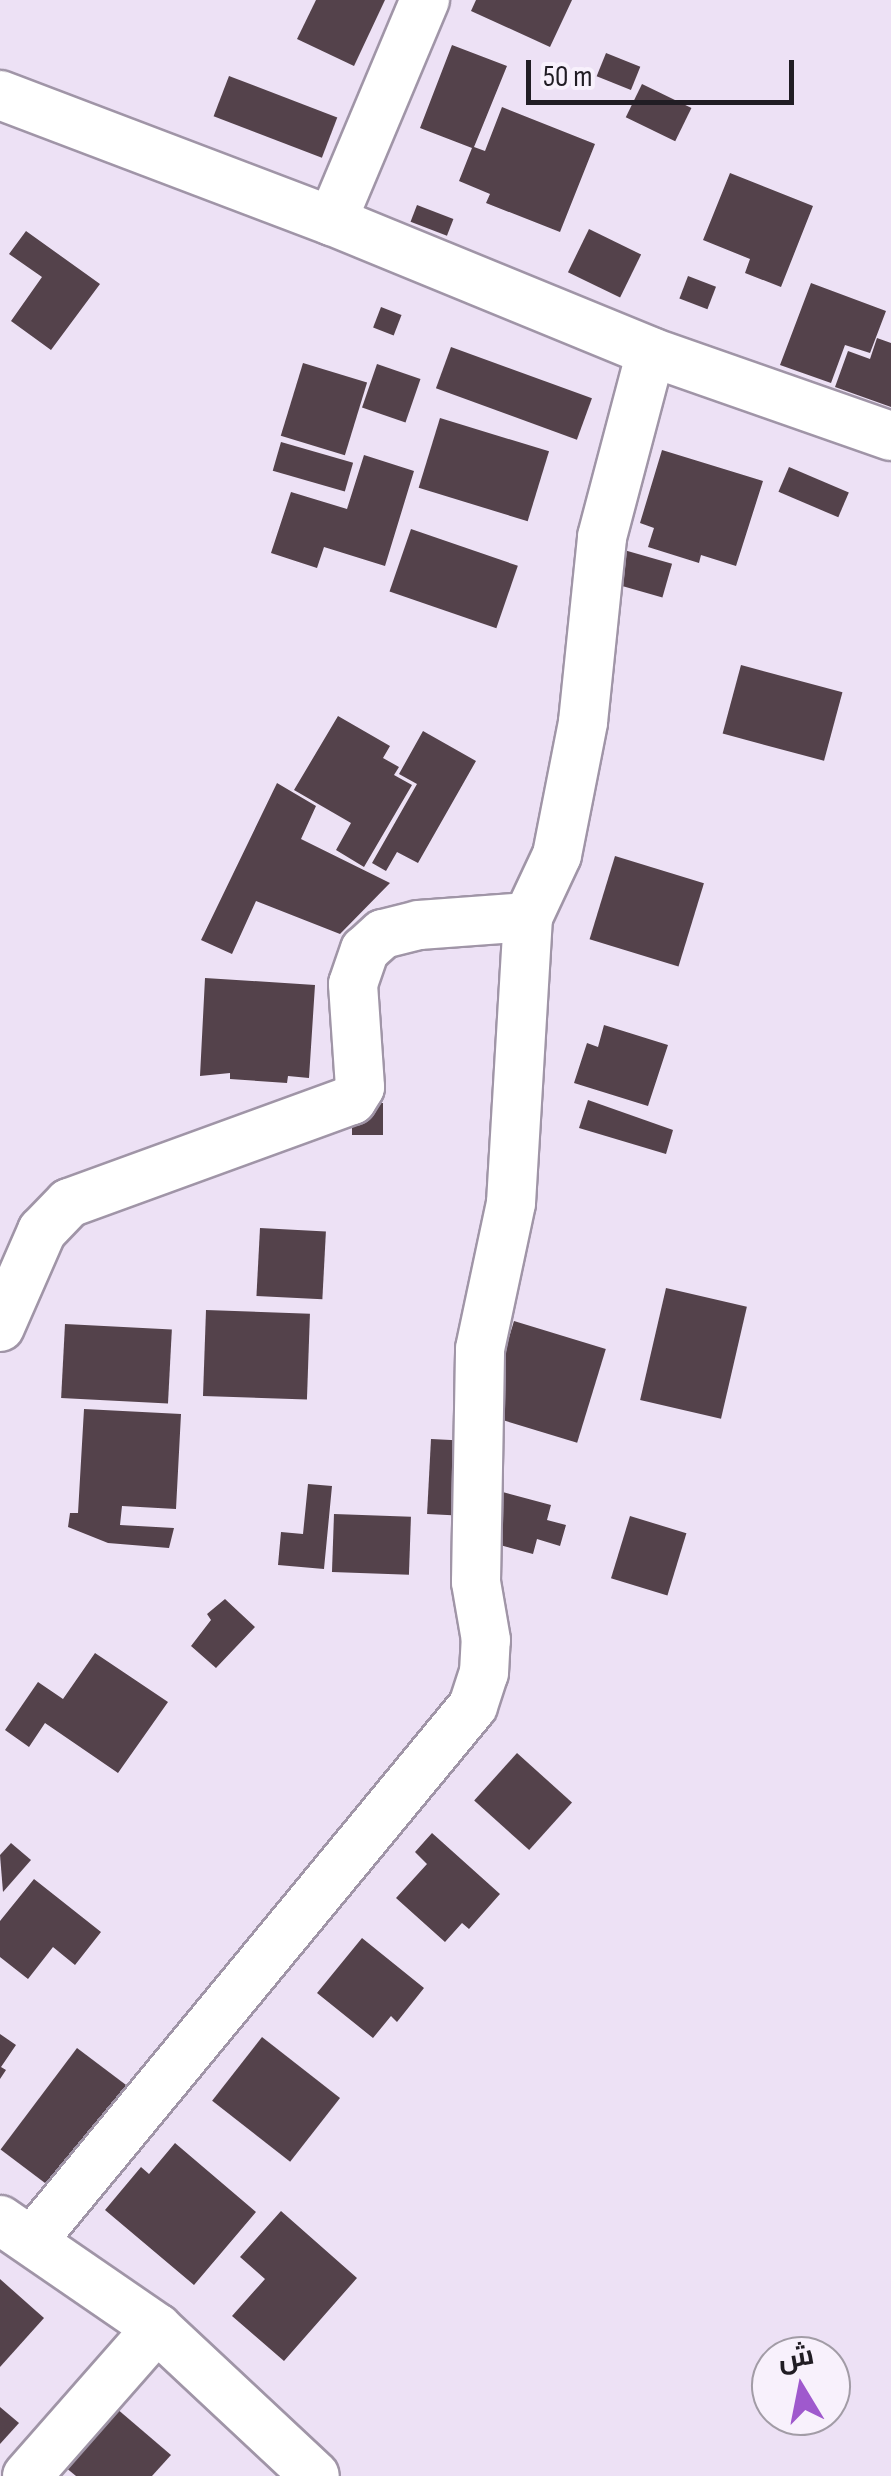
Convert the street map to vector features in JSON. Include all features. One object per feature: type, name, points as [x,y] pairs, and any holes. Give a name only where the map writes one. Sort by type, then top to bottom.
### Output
[{"type":"street","points":[[332,222],[425,0]]},
{"type":"street","points":[[0,95],[332,222],[651,352],[891,436]]},
{"type":"street","points":[[315,2476],[157,2328],[16,2231],[473,1706],[484,1672],[486,1640],[476,1582],[480,1349],[511,1204],[528,917],[557,856],[584,722],[602,537],[651,352]]},
{"type":"street","points":[[0,1327],[42,1231],[69,1203],[352,1100],[360,1082],[353,984],[364,950],[383,934],[419,925],[528,917]]},
{"type":"street","points":[[27,2476],[157,2328]]},
{"type":"building","points":[[316,0],[385,0],[354,66],[297,39]]},
{"type":"building","points":[[476,0],[572,0],[550,47],[471,11]]},
{"type":"building","points":[[452,45],[507,66],[474,147],[485,151],[502,107],[595,144],[560,232],[486,203],[490,194],[459,181],[472,148],[420,128]]},
{"type":"building","points":[[606,53],[640,67],[631,90],[597,76]]},
{"type":"building","points":[[229,76],[337,118],[322,158],[214,116]]},
{"type":"building","points":[[642,84],[691,108],[675,141],[626,117]]},
{"type":"building","points":[[730,173],[813,206],[781,287],[745,273],[750,259],[703,240]]},
{"type":"building","points":[[417,205],[453,219],[447,236],[411,222]]},
{"type":"building","points":[[589,229],[641,254],[620,298],[568,272]]},
{"type":"building","points":[[26,231],[100,284],[51,350],[11,321],[42,277],[9,254]]},
{"type":"building","points":[[688,276],[716,287],[707,309],[679,298]]},
{"type":"building","points":[[811,283],[886,311],[870,353],[845,345],[831,383],[780,365]]},
{"type":"building","points":[[381,307],[402,315],[394,335],[373,328]]},
{"type":"building","points":[[877,338],[891,343],[891,407],[835,387],[848,351],[870,359]]},
{"type":"building","points":[[451,347],[592,398],[577,440],[436,388]]},
{"type":"building","points":[[303,363],[367,383],[345,455],[281,436]]},
{"type":"building","points":[[377,364],[420,379],[406,422],[362,407]]},
{"type":"building","points":[[440,418],[549,451],[528,521],[419,488]]},
{"type":"building","points":[[281,442],[353,463],[345,492],[273,471]]},
{"type":"building","points":[[662,450],[763,481],[736,566],[701,555],[699,563],[648,547],[654,528],[640,523]]},
{"type":"building","points":[[364,455],[414,471],[385,566],[324,547],[317,568],[271,553],[291,492],[347,509]]},
{"type":"building","points":[[789,467],[849,492],[838,517],[778,492]]},
{"type":"building","points":[[411,529],[518,566],[496,628],[390,591]]},
{"type":"building","points":[[624,550],[672,564],[662,597],[614,584]]},
{"type":"building","points":[[741,665],[842,692],[824,761],[723,734]]},
{"type":"building","points":[[338,716],[390,746],[383,758],[399,767],[394,775],[412,785],[364,867],[336,850],[351,823],[294,790]]},
{"type":"building","points":[[423,731],[476,761],[418,863],[397,852],[386,871],[372,863],[417,784],[399,774]]},
{"type":"building","points":[[277,783],[316,806],[301,839],[390,883],[340,934],[256,901],[232,954],[201,940]]},
{"type":"building","points":[[615,856],[704,883],[679,966],[590,939]]},
{"type":"building","points":[[205,978],[315,985],[309,1078],[288,1076],[287,1083],[230,1079],[230,1073],[200,1076]]},
{"type":"building","points":[[604,1025],[668,1045],[648,1106],[574,1083],[587,1043],[598,1047]]},
{"type":"building","points":[[588,1100],[673,1130],[666,1154],[579,1128]]},
{"type":"building","points":[[352,1103],[383,1103],[383,1135],[352,1135]]},
{"type":"building","points":[[260,1228],[326,1231],[322,1299],[256,1296]]},
{"type":"building","points":[[666,1288],[747,1307],[721,1419],[640,1400]]},
{"type":"building","points":[[206,1310],[310,1314],[307,1400],[203,1396]]},
{"type":"building","points":[[514,1321],[606,1349],[577,1443],[485,1415]]},
{"type":"building","points":[[65,1324],[172,1330],[168,1403],[61,1398]]},
{"type":"building","points":[[84,1409],[181,1414],[176,1509],[122,1506],[120,1525],[174,1528],[169,1548],[108,1543],[68,1527],[70,1513],[78,1513]]},
{"type":"building","points":[[431,1439],[471,1441],[467,1516],[427,1514]]},
{"type":"building","points":[[308,1484],[332,1486],[324,1569],[278,1565],[281,1532],[303,1534]]},
{"type":"building","points":[[488,1488],[551,1505],[547,1520],[566,1525],[560,1546],[537,1539],[533,1554],[485,1541]]},
{"type":"building","points":[[334,1514],[411,1517],[409,1575],[332,1572]]},
{"type":"building","points":[[630,1516],[686,1533],[667,1595],[611,1578]]},
{"type":"building","points":[[225,1599],[255,1627],[216,1668],[191,1646],[211,1620],[207,1614]]},
{"type":"building","points":[[95,1653],[168,1702],[118,1773],[45,1723],[29,1747],[5,1730],[38,1682],[63,1699]]},
{"type":"building","points":[[517,1753],[572,1803],[529,1850],[474,1801]]},
{"type":"building","points":[[432,1833],[500,1894],[469,1929],[462,1923],[445,1942],[396,1898],[427,1864],[415,1852]]},
{"type":"building","points":[[11,1843],[31,1860],[3,1892],[0,1855]]},
{"type":"building","points":[[34,1879],[101,1932],[75,1965],[53,1947],[28,1979],[0,1957],[0,1921]]},
{"type":"building","points":[[362,1938],[424,1988],[397,2022],[391,2016],[373,2038],[317,1993]]},
{"type":"building","points":[[0,2034],[16,2045],[1,2067],[6,2070],[0,2079]]},
{"type":"building","points":[[262,2037],[340,2098],[290,2162],[212,2101]]},
{"type":"building","points":[[77,2048],[134,2091],[57,2192],[1,2149]]},
{"type":"building","points":[[175,2143],[256,2212],[194,2285],[105,2210],[141,2167],[149,2174]]},
{"type":"building","points":[[281,2211],[357,2278],[284,2361],[232,2316],[265,2279],[240,2257]]},
{"type":"building","points":[[0,2279],[44,2318],[0,2367]]},
{"type":"building","points":[[0,2407],[19,2423],[0,2444]]},
{"type":"building","points":[[116,2408],[171,2455],[152,2476],[76,2476],[65,2467]]}]
